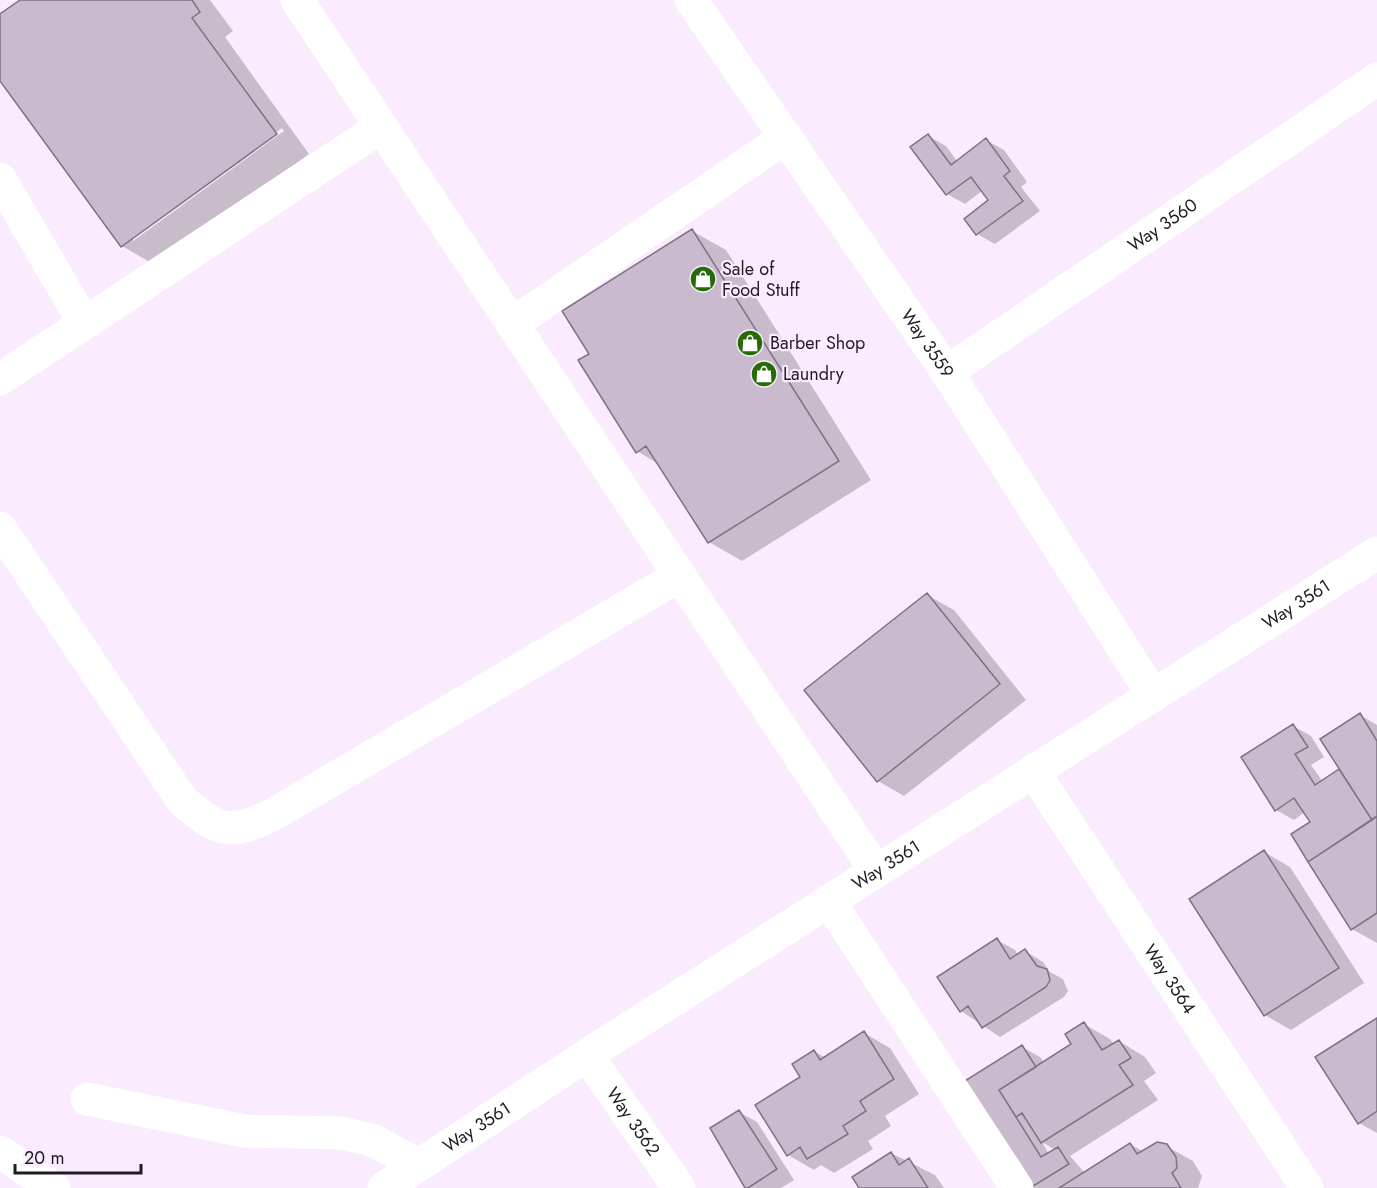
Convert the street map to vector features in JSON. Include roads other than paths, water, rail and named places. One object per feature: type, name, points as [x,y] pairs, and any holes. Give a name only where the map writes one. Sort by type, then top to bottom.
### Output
[{"type":"street","points":[[297,0],[876,872]]},
{"type":"street","name":"Way 3559","points":[[691,0],[947,372],[1153,695]]},
{"type":"street","name":"Way 3560","points":[[947,372],[1377,79]]},
{"type":"street","points":[[0,379],[381,127]]},
{"type":"street","points":[[512,324],[786,137]]},
{"type":"street","points":[[0,179],[84,323]]},
{"type":"street","points":[[0,528],[182,800],[207,822],[228,828],[252,825],[274,814],[680,576]]},
{"type":"street","name":"Way 3561","points":[[393,1180],[587,1054],[1153,695],[1374,560]]},
{"type":"street","name":"Way 3564","points":[[1033,771],[1307,1188]]},
{"type":"street","points":[[829,901],[1017,1188]]},
{"type":"street","name":"Way 3562","points":[[587,1054],[679,1188]]},
{"type":"street","points":[[87,1099],[245,1131],[341,1133],[372,1140],[393,1180]]},
{"type":"street","points":[[0,1152],[54,1188]]},
{"type":"place","name":"Sale of Food Stuff","points":[[703,279]]},
{"type":"place","name":"Barber Shop","points":[[750,343]]},
{"type":"place","name":"Laundry","points":[[764,374]]}]
